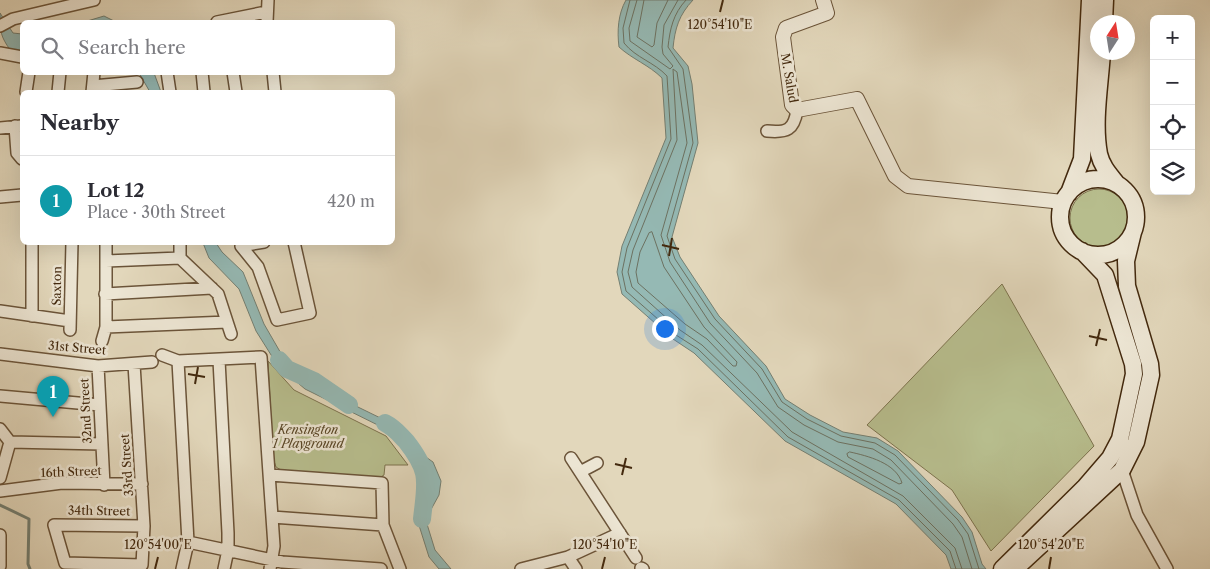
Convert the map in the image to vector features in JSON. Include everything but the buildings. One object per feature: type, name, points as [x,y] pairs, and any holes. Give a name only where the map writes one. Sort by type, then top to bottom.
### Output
[{"type":"main road","points":[[1008,567],[1085,487],[1110,458],[1120,439],[1134,374],[1134,364],[1105,275],[1082,251],[1073,245],[1062,228],[1061,211],[1082,159],[1090,0]]},
{"type":"main road","points":[[1104,15],[1105,0]]},
{"type":"main road","points":[[1008,567],[1122,470],[1136,442],[1151,375],[1150,364],[1126,286],[1126,261],[1136,210],[1126,191],[1105,170],[1099,155],[1098,120],[1102,60]]},
{"type":"main road","points":[[1066,198],[1076,186],[1097,179],[1117,184]]},
{"type":"main road","points":[[1082,251],[1100,254],[1117,250],[1127,242],[1133,232]]},
{"type":"street","points":[[0,26],[14,19],[94,0]]},
{"type":"street","name":"M. Salud","points":[[823,0],[827,13],[786,28],[783,37],[792,105],[797,110],[857,98],[895,176],[908,186],[1066,198]]},
{"type":"street","points":[[231,20],[267,11]]},
{"type":"street","points":[[0,53],[20,57]]},
{"type":"street","points":[[26,90],[29,75]]},
{"type":"street","points":[[58,90],[60,75]]},
{"type":"street","points":[[94,75],[92,89],[137,82]]},
{"type":"street","points":[[167,75],[170,90]]},
{"type":"street","points":[[202,75],[204,90]]},
{"type":"street","points":[[233,75],[236,90]]},
{"type":"street","points":[[273,75],[275,90]]},
{"type":"street","points":[[767,131],[789,130],[795,123],[797,110]]},
{"type":"street","points":[[0,128],[20,125]]},
{"type":"street","points":[[20,132],[17,153],[20,158]]},
{"type":"street","points":[[0,197],[20,195]]},
{"type":"street","points":[[0,311],[32,316],[32,245]]},
{"type":"street","name":"Saxton","points":[[32,316],[70,326],[72,245]]},
{"type":"street","points":[[102,341],[106,327],[106,245]]},
{"type":"street","points":[[180,245],[180,258]]},
{"type":"street","points":[[247,245],[241,246],[258,267],[276,320],[310,313],[295,245]]},
{"type":"street","points":[[106,261],[180,258],[218,294],[231,334]]},
{"type":"street","points":[[105,294],[212,288]]},
{"type":"street","points":[[106,327],[227,322]]},
{"type":"street","name":"31st Street","points":[[0,354],[98,366],[134,364],[157,358],[178,361]]},
{"type":"street","points":[[182,569],[188,542],[178,361],[261,357],[274,546],[271,564]]},
{"type":"street","points":[[219,360],[228,550],[224,569]]},
{"type":"street","name":"33rd Street","points":[[134,364],[144,526],[142,565]]},
{"type":"street","name":"32nd Street","points":[[98,366],[104,485]]},
{"type":"street","points":[[0,396],[100,405]]},
{"type":"street","points":[[0,429],[10,442]]},
{"type":"street","points":[[10,442],[102,444]]},
{"type":"street","points":[[0,478],[10,442]]},
{"type":"street","points":[[571,458],[640,565]]},
{"type":"street","points":[[580,472],[597,463]]},
{"type":"street","points":[[1122,470],[1137,515],[1167,569]]},
{"type":"street","points":[[270,475],[382,483],[383,526],[400,569]]},
{"type":"street","name":"16th Street","points":[[0,491],[62,483],[142,484]]},
{"type":"street","points":[[272,518],[383,526]]},
{"type":"street","name":"34th Street","points":[[142,565],[65,564],[54,525],[144,526]]},
{"type":"street","points":[[522,569],[568,557],[620,533]]},
{"type":"street","points":[[0,535],[0,566]]},
{"type":"street","points":[[188,542],[228,550],[271,564],[381,569]]},
{"type":"street","points":[[568,557],[576,569]]},
{"type":"green space","points":[[1093,189],[1105,189],[1120,197],[1128,212],[1128,224],[1120,239],[1105,247],[1093,247],[1078,239],[1070,224],[1070,212],[1078,197]]},
{"type":"green space","points":[[1002,284],[1094,446],[991,551],[952,490],[867,425]]},
{"type":"green space","name":"Kensington 1 Playground","points":[[268,361],[294,390],[386,436],[408,465],[385,465],[384,475],[379,478],[281,470],[276,467],[273,458]]},
{"type":"water","points":[[626,0],[693,0],[678,22],[673,48],[688,66],[692,84],[698,143],[672,237],[680,257],[719,316],[766,366],[785,399],[810,415],[843,432],[877,438],[898,451],[962,517],[972,532],[982,564],[986,569],[951,569],[946,555],[896,504],[785,441],[694,353],[673,339],[622,294],[617,272],[622,246],[666,138],[662,78],[619,47],[619,23],[621,11]]},
{"type":"water","points":[[0,13],[13,33],[20,34],[20,51],[11,51],[1,29]]},
{"type":"water","points":[[104,16],[112,20],[91,20]]},
{"type":"water","points":[[140,75],[155,75],[160,90],[149,90]]},
{"type":"water","points":[[204,245],[217,245],[243,272],[264,324],[286,362],[315,386],[407,431],[420,453],[433,462],[441,481],[439,495],[428,515],[427,524],[435,550],[451,569],[439,569],[429,557],[417,519],[428,483],[425,470],[404,438],[305,389],[278,366],[256,331],[239,289],[209,258]]},
{"type":"waterway","points":[[279,360],[287,369],[314,381],[349,405]]},
{"type":"waterway","points":[[385,423],[406,441],[420,461],[425,478],[422,519]]},
{"type":"waterway","points":[[0,505],[29,519],[28,564],[30,569]]},
{"type":"place","name":"Lot 12","points":[[53,417]]}]
